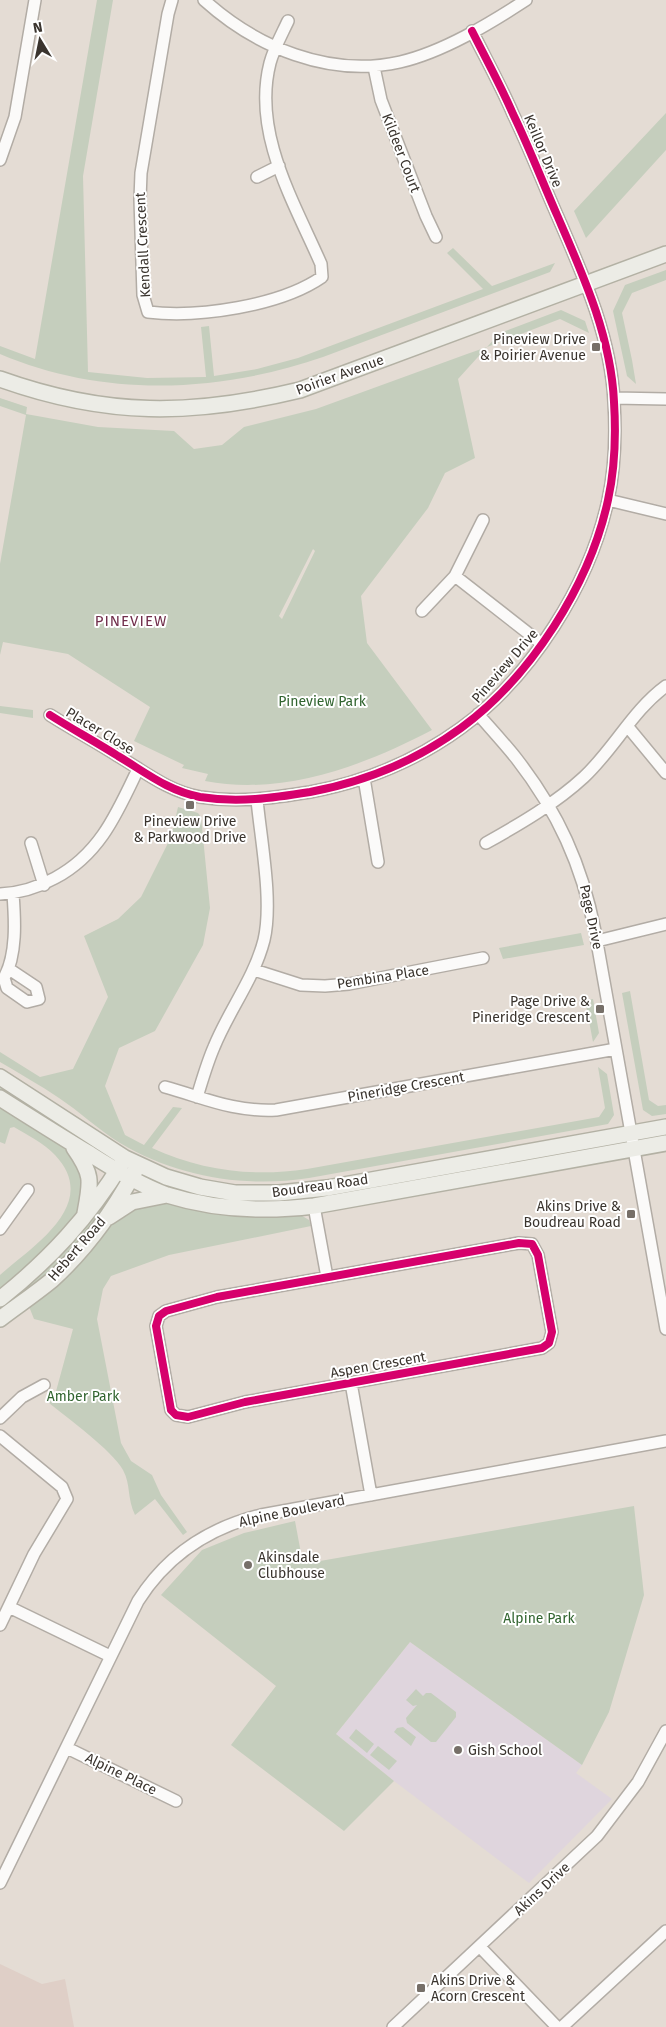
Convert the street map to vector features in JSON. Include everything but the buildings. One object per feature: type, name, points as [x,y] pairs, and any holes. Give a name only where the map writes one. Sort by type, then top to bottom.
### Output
[{"type":"main road","name":"Poirier Avenue","points":[[0,379],[65,398],[113,406],[184,409],[232,404],[300,390],[666,254]]},
{"type":"main road","name":"Boudreau Road","points":[[0,1077],[127,1165]]},
{"type":"main road","name":"Boudreau Road","points":[[0,1098],[69,1141],[127,1165],[200,1187],[235,1193],[279,1194],[328,1188],[666,1127]]},
{"type":"main road","points":[[69,1141],[87,1166],[90,1188],[84,1219]]},
{"type":"main road","name":"Boudreau Road","points":[[130,1179],[167,1194],[197,1203],[234,1209],[270,1210],[314,1206],[666,1143]]},
{"type":"main road","name":"Hebert Road","points":[[0,1319],[52,1279],[103,1221],[130,1179],[127,1165]]},
{"type":"main road","name":"Hebert Road","points":[[0,1299],[34,1271],[84,1219],[127,1165]]},
{"type":"main road","points":[[103,1221],[132,1202],[167,1194]]},
{"type":"street","points":[[0,160],[3,144],[15,117],[35,0]]},
{"type":"street","name":"Kendall Crescent","points":[[172,0],[166,24],[141,174],[143,295],[148,312],[163,314],[190,313],[243,306],[311,285],[322,277],[321,264],[279,166],[270,139],[267,110],[268,74],[276,47],[288,21]]},
{"type":"street","points":[[204,0],[221,16],[241,30],[276,47],[322,62],[374,67],[401,62],[427,54],[526,0]]},
{"type":"street","name":"Keillor Drive","points":[[472,31],[513,113],[586,284]]},
{"type":"street","name":"Kildeer Court","points":[[374,67],[381,100],[436,237]]},
{"type":"street","points":[[257,177],[279,166]]},
{"type":"street","name":"Pineview Drive","points":[[138,769],[169,787],[197,796],[257,800],[325,789],[364,778],[427,750],[478,714],[512,680],[542,644],[567,605],[585,570],[601,528],[608,500],[612,473],[614,398],[608,355],[599,320],[586,284]]},
{"type":"street","points":[[614,398],[666,399]]},
{"type":"street","points":[[608,500],[666,514]]},
{"type":"street","points":[[422,611],[454,576],[483,520]]},
{"type":"street","points":[[454,576],[542,644]]},
{"type":"street","points":[[486,843],[548,804],[584,777],[644,705],[666,686]]},
{"type":"street","name":"Page Drive","points":[[478,714],[515,757],[548,804],[576,859],[588,896],[634,1149]]},
{"type":"street","name":"Placer Close","points":[[50,715],[138,769]]},
{"type":"street","points":[[628,726],[666,773]]},
{"type":"street","points":[[0,894],[13,894],[44,884],[66,872],[96,847],[118,811],[138,769]]},
{"type":"street","points":[[364,778],[378,862]]},
{"type":"street","points":[[196,1097],[214,1047],[254,970],[264,939],[267,918],[266,894],[257,800]]},
{"type":"street","points":[[31,843],[44,884]]},
{"type":"street","points":[[9,969],[12,954],[13,894]]},
{"type":"street","points":[[597,941],[666,924]]},
{"type":"street","name":"Pembina Place","points":[[254,970],[301,984],[324,986],[349,984],[483,958]]},
{"type":"street","name":"Pineridge Crescent","points":[[165,1088],[238,1108],[258,1111],[276,1110],[616,1049]]},
{"type":"street","points":[[634,1149],[666,1328]]},
{"type":"street","points":[[0,1228],[28,1190]]},
{"type":"street","points":[[314,1206],[327,1277]]},
{"type":"street","name":"Aspen Crescent","points":[[525,1242],[532,1244],[538,1255],[552,1332],[551,1340],[546,1346],[351,1383],[237,1404],[188,1417],[176,1415],[171,1406],[156,1326],[158,1319],[170,1309],[206,1300],[525,1242]]},
{"type":"street","name":"Aspen Crescent","points":[[351,1383],[371,1495]]},
{"type":"street","points":[[0,1418],[22,1397],[44,1385]]},
{"type":"street","points":[[0,1436],[62,1488],[67,1500],[38,1546],[0,1625]]},
{"type":"street","name":"Alpine Boulevard","points":[[0,1883],[138,1600],[151,1582],[172,1560],[200,1538],[248,1518],[666,1441]]},
{"type":"street","points":[[9,1606],[110,1656]]},
{"type":"street","name":"Akins Drive","points":[[397,2026],[597,1836],[638,1782],[666,1730]]},
{"type":"street","name":"Alpine Place","points":[[67,1748],[176,1801]]},
{"type":"street","points":[[562,2027],[666,1931]]},
{"type":"street","points":[[480,1946],[557,2027]]},
{"type":"shaded area","name":"Gish School","points":[[410,1642],[582,1765],[576,1773],[612,1799],[529,1883],[394,1781],[336,1734]]},
{"type":"shaded area","points":[[0,1964],[42,1984],[65,1979],[74,2027],[0,2027]]},
{"type":"green space","points":[[97,0],[113,0],[83,176],[88,372],[147,378],[206,377],[201,327],[209,326],[214,376],[257,369],[298,358],[483,289],[447,253],[453,248],[492,286],[555,263],[550,272],[323,357],[243,378],[161,386],[120,384],[79,378],[39,368],[0,354],[0,346],[35,359]]},
{"type":"green space","points":[[666,113],[666,150],[586,238],[574,211]]},
{"type":"green space","points":[[666,270],[666,280],[632,293],[622,313],[636,384],[627,376],[613,311],[625,285]]},
{"type":"green space","points":[[561,310],[585,321],[589,333],[560,319],[487,347],[500,333]]},
{"type":"green space","name":"Pineview Park","points":[[487,347],[458,379],[475,458],[445,473],[428,508],[361,596],[367,643],[432,730],[379,755],[322,775],[264,784],[235,785],[205,781],[208,774],[182,768],[184,765],[134,741],[150,707],[68,654],[3,642],[0,655],[0,564],[26,415],[0,406],[0,398],[27,407],[26,414],[98,427],[174,431],[194,449],[222,445],[244,427],[316,409]],"holes":[[[313,549],[315,551],[282,619],[279,616]]]},
{"type":"green space","points":[[0,706],[33,710],[33,718],[0,713]]},
{"type":"green space","points":[[178,807],[198,813],[201,817],[210,908],[203,945],[155,1031],[119,1048],[105,1086],[125,1135],[144,1145],[173,1107],[182,1108],[152,1148],[190,1162],[228,1170],[267,1172],[307,1169],[599,1117],[605,1108],[598,1067],[607,1074],[614,1115],[608,1124],[309,1178],[260,1182],[236,1180],[188,1172],[142,1155],[112,1138],[52,1093],[0,1062],[0,1052],[40,1077],[73,1069],[108,997],[84,936],[118,919],[141,897],[171,837]]},
{"type":"green space","points":[[581,933],[584,945],[503,959],[499,948]]},
{"type":"green space","points":[[630,991],[649,1100],[658,1106],[666,1105],[666,1114],[652,1116],[643,1110],[622,993]]},
{"type":"green space","points":[[593,999],[599,1033],[593,1042],[585,1000]]},
{"type":"green space","points":[[0,1082],[107,1154],[111,1161],[108,1161],[0,1089]]},
{"type":"green space","points":[[0,1102],[68,1149],[84,1177],[84,1199],[72,1225],[0,1292],[0,1275],[44,1237],[58,1222],[67,1207],[71,1190],[67,1173],[55,1155],[41,1143],[14,1127],[10,1128],[5,1144],[0,1142]]},
{"type":"green space","points":[[115,1186],[117,1187],[114,1195],[78,1243],[53,1270],[0,1311],[0,1305]]},
{"type":"green space","name":"Amber Park","points":[[166,1201],[299,1214],[309,1220],[311,1226],[169,1255],[111,1276],[103,1289],[97,1319],[121,1443],[131,1461],[152,1475],[161,1495],[187,1532],[183,1535],[155,1499],[135,1515],[123,1470],[117,1462],[99,1444],[48,1402],[55,1395],[73,1329],[34,1319],[28,1304],[111,1222],[131,1207]]},
{"type":"green space","name":"Alpine Park","points":[[634,1506],[644,1595],[609,1712],[582,1765],[410,1642],[336,1734],[394,1781],[344,1831],[231,1745],[276,1686],[161,1595],[202,1550],[244,1533],[295,1521],[303,1564]]},
{"type":"green space","points":[[416,1689],[423,1696],[426,1693],[431,1693],[456,1712],[456,1717],[436,1742],[431,1742],[407,1723],[406,1718],[417,1705],[413,1706],[406,1700]]},
{"type":"green space","points":[[403,1727],[416,1737],[411,1746],[394,1732],[397,1728]]},
{"type":"green space","points":[[356,1729],[374,1744],[367,1753],[349,1738]]},
{"type":"green space","points":[[378,1746],[397,1761],[389,1770],[370,1755]]},
{"type":"cycle path","points":[[50,715],[167,786],[188,794],[214,799],[242,800],[310,792],[370,776],[408,760],[444,740],[487,707],[511,683],[534,656],[554,626],[572,596],[587,564],[608,500],[614,463],[615,439],[612,377],[602,330],[586,283],[519,126],[472,31]]},
{"type":"cycle path","points":[[519,1243],[532,1244],[538,1255],[552,1332],[549,1343],[542,1348],[245,1402],[188,1417],[176,1415],[171,1410],[156,1326],[159,1316],[166,1311],[217,1297],[519,1243]]},
{"type":"place","name":"Pineview Drive & Poirier Avenue","points":[[596,347]]},
{"type":"place","name":"Pineview Drive & Parkwood Drive","points":[[190,805]]},
{"type":"place","name":"Page Drive & Pineridge Crescent","points":[[600,1009]]},
{"type":"place","name":"Akins Drive & Boudreau Road","points":[[631,1214]]},
{"type":"place","name":"Akinsdale Clubhouse","points":[[248,1565]]},
{"type":"place","name":"Gish School","points":[[458,1750]]},
{"type":"place","name":"Akins Drive & Acorn Crescent","points":[[421,1988]]},
{"type":"district","name":"PINEVIEW","points":[[131,621]]}]
